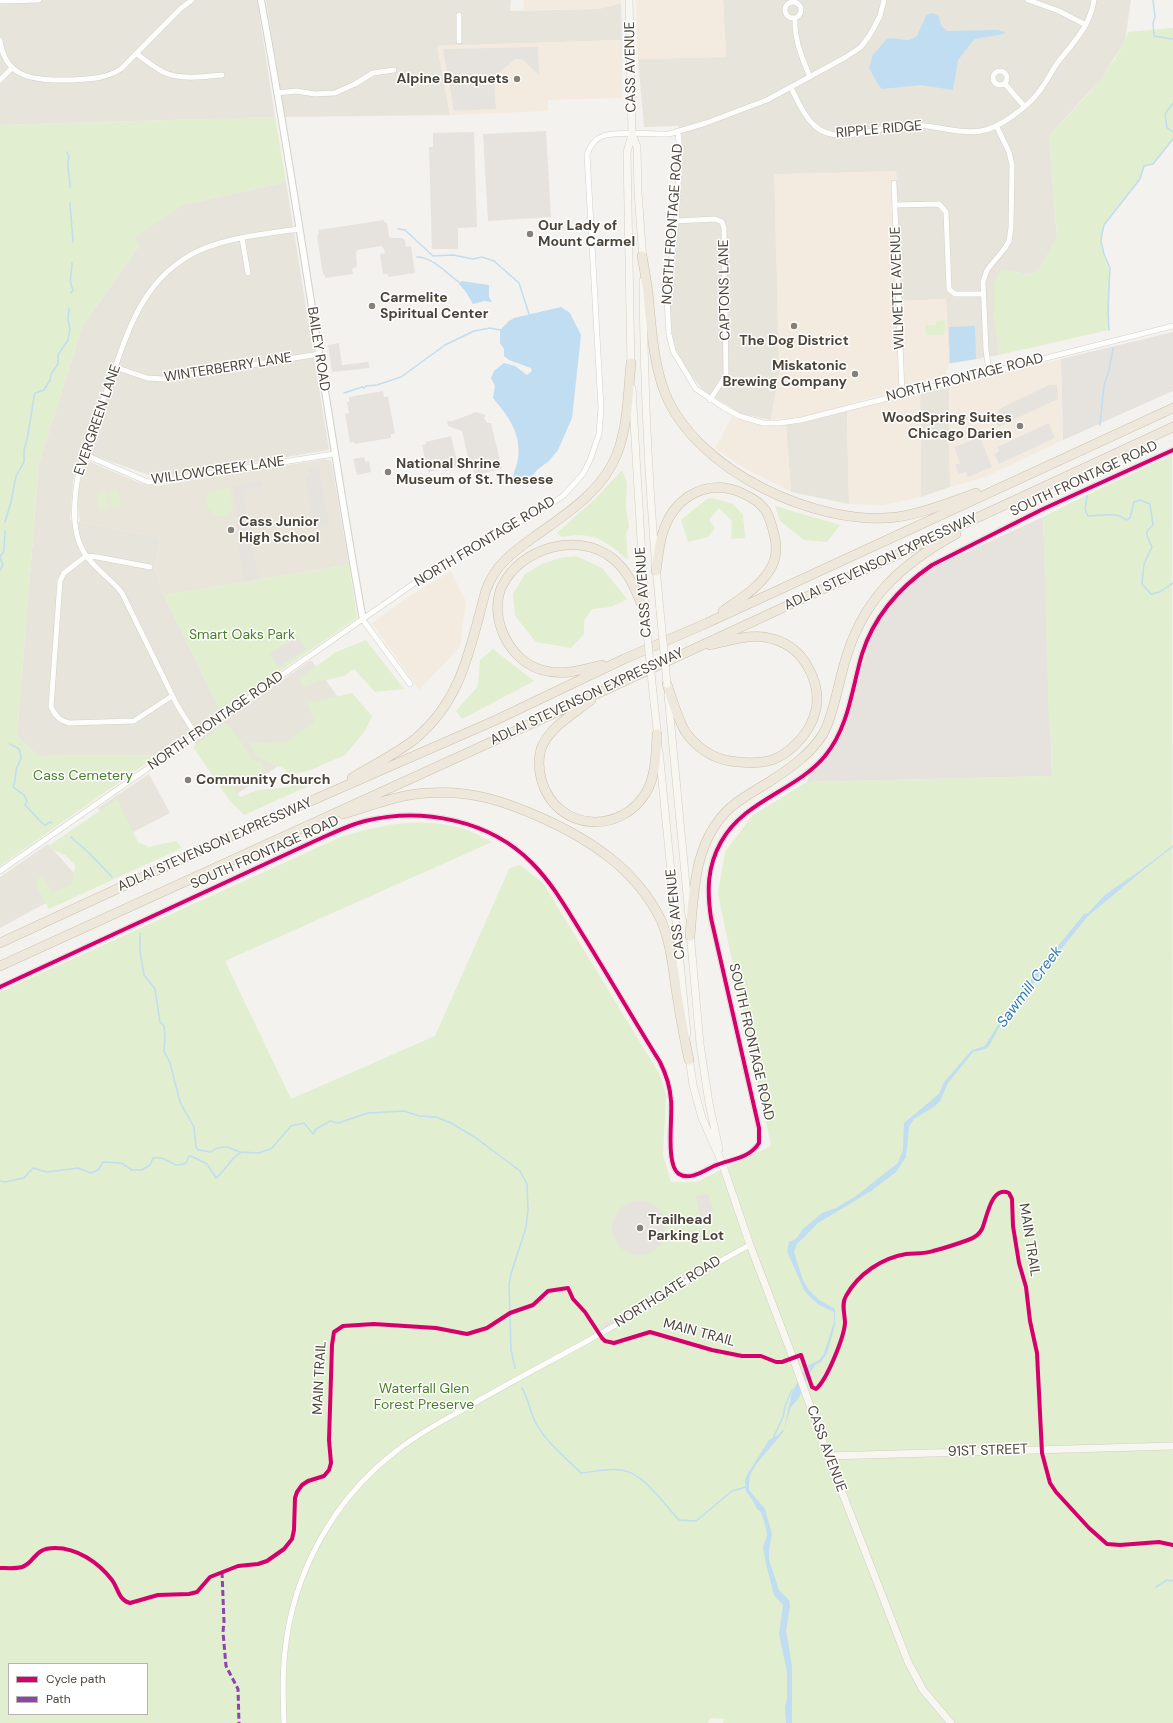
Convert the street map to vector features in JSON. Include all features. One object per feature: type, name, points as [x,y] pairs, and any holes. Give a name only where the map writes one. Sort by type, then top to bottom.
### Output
[{"type":"highway","points":[[642,256],[654,350],[663,388],[672,408],[692,435],[711,453],[731,470],[760,486],[806,505],[836,514],[898,517],[958,500],[1046,467]]},
{"type":"highway","points":[[327,794],[414,740],[437,717],[447,704],[462,676],[486,590],[490,578],[495,570],[514,551],[581,501],[601,481],[609,469],[617,454],[621,438],[631,363]]},
{"type":"highway","name":"ADLAI STEVENSON EXPRESSWAY","points":[[0,943],[327,794],[496,720],[624,659],[707,623],[1173,408]]},
{"type":"highway","name":"ADLAI STEVENSON EXPRESSWAY","points":[[0,966],[1032,494],[1095,462],[1173,427]]},
{"type":"highway","points":[[656,572],[664,529],[676,508],[699,490],[711,487],[727,488],[747,495],[760,504],[769,518],[777,547],[772,566],[758,585],[707,623]]},
{"type":"highway","points":[[690,936],[698,863],[706,840],[720,819],[731,808],[803,758],[818,742],[828,724],[848,648],[865,613],[884,586],[918,557],[935,546],[1032,494]]},
{"type":"highway","points":[[624,659],[570,672],[540,670],[513,650],[502,631],[498,605],[502,587],[516,568],[534,553],[564,545],[585,547],[611,557],[629,576],[645,612]]},
{"type":"highway","points":[[667,684],[686,733],[712,756],[724,760],[746,763],[773,760],[790,749],[807,731],[817,710],[818,695],[811,673],[801,656],[794,649],[764,637],[738,639],[689,650]]},
{"type":"highway","points":[[603,691],[556,728],[541,749],[539,768],[543,785],[548,796],[563,812],[582,820],[599,822],[610,821],[632,810],[640,800],[651,780],[657,734]]},
{"type":"highway","points":[[309,824],[389,799],[427,793],[445,792],[481,796],[507,803],[563,827],[586,840],[613,859],[632,879],[650,901],[660,918],[674,968],[678,1001],[689,1060]]},
{"type":"main road","name":"CASS AVENUE","points":[[629,0],[632,134],[627,152],[631,363],[645,612],[677,922],[689,1060],[702,1118],[722,1163],[750,1245],[797,1368],[828,1456],[908,1662],[923,1690],[951,1723]]},
{"type":"main road","name":"CASS AVENUE","points":[[632,134],[638,147],[638,192],[642,256],[644,384],[656,572],[700,1044],[709,1103],[722,1163]]},
{"type":"main road","name":"91ST STREET","points":[[828,1456],[1173,1446]]},
{"type":"street","points":[[0,1],[38,0]]},
{"type":"street","points":[[0,40],[2,51],[12,68],[29,77],[40,80],[95,79],[115,73],[137,54],[180,9],[192,0]]},
{"type":"street","name":"BAILEY ROAD","points":[[261,0],[334,454],[363,620],[410,684]]},
{"type":"street","points":[[678,132],[767,100],[846,57],[861,47],[877,22],[884,0]]},
{"type":"street","points":[[1028,0],[1059,11],[1086,25]]},
{"type":"street","name":"RIPPLE RIDGE","points":[[791,88],[813,125],[824,132],[835,136],[907,124],[925,125],[968,132],[997,127],[1038,94],[1051,73],[1080,36],[1086,25],[1094,0]]},
{"type":"street","points":[[459,15],[460,41]]},
{"type":"street","points":[[795,18],[794,27],[799,52],[810,77]]},
{"type":"street","points":[[137,54],[159,70],[171,75],[183,77],[222,75]]},
{"type":"street","points":[[0,80],[12,68]]},
{"type":"street","points":[[277,93],[296,91],[315,94],[335,93],[355,84],[373,73],[394,70]]},
{"type":"street","points":[[1005,84],[1024,106]]},
{"type":"street","points":[[989,372],[986,350],[983,282],[987,270],[1005,248],[1011,234],[1012,164],[1009,152],[997,127]]},
{"type":"street","name":"NORTH FRONTAGE ROAD","points":[[0,871],[429,573],[563,496],[583,474],[595,446],[601,408],[587,154],[592,144],[603,136],[669,134],[678,132],[680,153],[676,221],[667,299],[669,334],[673,351],[696,389],[710,400],[739,416],[763,423],[780,423],[801,420],[1173,326]]},
{"type":"street","name":"WILMETTE AVENUE","points":[[894,183],[902,394]]},
{"type":"street","points":[[895,205],[939,204],[941,206],[946,212],[949,289],[955,294],[983,294]]},
{"type":"street","name":"CAPTONS LANE","points":[[676,221],[715,219],[722,222],[724,228],[726,375],[710,400]]},
{"type":"street","name":"EVERGREEN LANE","points":[[196,735],[186,722],[172,696],[122,593],[115,584],[86,556],[80,545],[75,521],[77,478],[83,454],[136,313],[145,297],[161,277],[183,260],[198,251],[217,244],[242,238],[299,229]]},
{"type":"street","points":[[242,238],[248,273]]},
{"type":"street","name":"WINTERBERRY LANE","points":[[115,367],[146,378],[164,379],[319,354]]},
{"type":"street","name":"SOUTH FRONTAGE ROAD","points":[[0,987],[317,840],[364,821],[385,817],[413,816],[437,817],[462,822],[481,829],[499,839],[516,849],[532,862],[555,890],[590,946],[660,1062],[665,1074],[669,1085],[672,1102],[671,1158],[675,1169],[679,1174],[683,1176],[691,1176],[749,1154],[759,1143],[760,1137],[711,918],[708,893],[711,863],[720,842],[730,827],[745,812],[798,778],[825,756],[836,739],[845,718],[862,653],[874,624],[893,597],[918,574],[932,565],[1043,509],[1173,450]]},
{"type":"street","name":"WILLOWCREEK LANE","points":[[83,454],[148,482],[334,454]]},
{"type":"street","points":[[150,567],[86,556],[64,573],[60,581],[50,701],[53,713],[62,722],[127,722],[139,719],[172,696]]},
{"type":"street","name":"NORTHGATE ROAD","points":[[284,1723],[283,1671],[285,1650],[296,1596],[310,1558],[330,1522],[346,1500],[369,1475],[396,1451],[430,1428],[599,1334],[718,1261],[750,1245]]},
{"type":"shaded area","points":[[0,0],[257,0],[275,117],[0,125]]},
{"type":"shaded area","points":[[266,0],[511,0],[510,11],[598,9],[621,3],[622,40],[438,46],[450,115],[285,117]]},
{"type":"shaded area","points":[[524,0],[621,0],[621,3],[598,9],[523,10]]},
{"type":"shaded area","points":[[636,0],[723,0],[726,57],[638,59]]},
{"type":"shaded area","points":[[723,0],[1131,0],[1125,41],[1102,78],[1049,136],[1057,238],[1038,271],[1026,275],[1010,270],[994,281],[994,315],[999,355],[949,364],[946,299],[902,301],[896,171],[779,373],[771,420],[739,413],[702,389],[686,369],[676,350],[671,331],[669,308],[679,213],[682,135],[678,126],[644,127],[638,59],[726,57]]},
{"type":"shaded area","points":[[622,40],[622,98],[548,100],[548,111],[450,115],[437,46]]},
{"type":"shaded area","points":[[538,47],[539,75],[522,59],[515,59],[494,77],[496,109],[454,111],[443,49]]},
{"type":"shaded area","points":[[546,131],[551,217],[488,221],[483,134]]},
{"type":"shaded area","points":[[474,132],[477,227],[458,228],[458,249],[432,249],[429,147],[433,147],[433,133]]},
{"type":"shaded area","points":[[896,171],[902,301],[946,299],[949,364],[945,376],[830,410],[802,417],[771,420],[779,373],[774,174]]},
{"type":"shaded area","points":[[286,182],[329,450],[157,478],[81,451],[73,481],[70,520],[160,538],[155,568],[164,595],[221,712],[158,755],[38,756],[17,736],[39,463],[83,325],[139,246],[134,238],[157,221],[183,205]]},
{"type":"shaded area","points":[[384,220],[385,223],[387,223],[389,236],[391,238],[402,238],[405,240],[406,247],[411,246],[415,273],[388,277],[388,274],[383,274],[380,254],[385,253],[382,246],[357,250],[357,267],[352,269],[353,274],[325,278],[325,275],[323,275],[317,236],[319,234],[318,230]]},
{"type":"shaded area","points":[[1173,332],[1173,391],[1063,440],[1061,359]]},
{"type":"shaded area","points":[[339,343],[342,365],[368,362],[370,368],[332,372],[328,345]]},
{"type":"shaded area","points":[[1061,359],[1063,440],[983,478],[950,487],[949,387]]},
{"type":"shaded area","points":[[1049,385],[1057,385],[1058,399],[998,427],[996,422],[999,409]]},
{"type":"shaded area","points":[[949,387],[950,487],[921,497],[920,394]]},
{"type":"shaded area","points":[[383,391],[384,397],[388,397],[395,434],[391,434],[391,438],[355,444],[354,442],[350,443],[345,414],[349,413],[347,402],[349,402],[349,397]]},
{"type":"shaded area","points":[[920,394],[921,497],[883,505],[849,504],[847,411]]},
{"type":"shaded area","points":[[847,411],[849,504],[791,492],[786,425],[802,423]]},
{"type":"shaded area","points":[[476,412],[486,415],[484,418],[487,423],[491,423],[502,469],[475,475],[471,462],[469,462],[462,431],[448,426],[447,421],[453,421]]},
{"type":"shaded area","points":[[732,417],[758,425],[786,425],[791,492],[744,468],[715,448]]},
{"type":"shaded area","points":[[1049,423],[1055,438],[999,464],[994,454],[999,451],[997,447]]},
{"type":"shaded area","points":[[451,436],[458,465],[428,472],[422,445],[426,444],[426,442]]},
{"type":"shaded area","points":[[980,437],[992,467],[968,477],[966,472],[959,474],[955,465],[960,463],[954,447]]},
{"type":"shaded area","points":[[364,457],[365,462],[369,461],[371,472],[357,475],[353,459]]},
{"type":"shaded area","name":"Cass Junior High School","points":[[325,459],[331,461],[332,465],[349,565],[164,595],[155,568],[160,538],[80,522],[77,500],[78,489],[84,465],[88,461],[140,483],[157,486]]},
{"type":"shaded area","points":[[319,467],[329,526],[313,529],[305,477],[310,476],[309,468]]},
{"type":"shaded area","points":[[262,481],[262,487],[243,490],[258,579],[244,582],[236,531],[240,530],[232,486]]},
{"type":"shaded area","points":[[1043,517],[1052,776],[807,782],[810,772],[824,761],[835,745],[848,716],[866,653],[876,625],[897,597],[918,578],[938,565]]},
{"type":"shaded area","points":[[451,571],[466,601],[460,647],[419,690],[372,623],[408,597]]},
{"type":"shaded area","points":[[297,636],[306,649],[279,667],[270,654]]},
{"type":"shaded area","points":[[311,660],[352,716],[231,798],[194,742]]},
{"type":"shaded area","points":[[149,774],[170,813],[116,841],[98,808]]},
{"type":"shaded area","points":[[48,844],[83,883],[0,928],[0,877]]},
{"type":"shaded area","points":[[708,1194],[712,1205],[713,1221],[701,1224],[696,1196]]},
{"type":"shaded area","name":"Trailhead Parking Lot","points":[[634,1201],[644,1201],[654,1205],[662,1213],[666,1223],[666,1233],[662,1243],[654,1251],[644,1255],[634,1255],[624,1251],[616,1243],[612,1233],[612,1223],[616,1213],[624,1205]]},
{"type":"shaded area","points":[[700,1265],[703,1268],[666,1293],[664,1289]]},
{"type":"shaded area","points":[[657,1294],[659,1297],[603,1330],[600,1326]]},
{"type":"green space","points":[[1173,28],[1173,139],[1153,164],[1144,166],[1140,179],[1104,225],[1101,241],[1110,274],[1109,330],[999,355],[994,315],[994,281],[1002,270],[1010,270],[1026,275],[1038,271],[1057,237],[1049,136],[1104,74],[1122,46],[1128,32]]},
{"type":"green space","name":"Cass Cemetery","points":[[275,117],[286,182],[183,205],[134,238],[139,246],[83,325],[39,463],[17,736],[38,756],[158,755],[0,866],[0,125]]},
{"type":"green space","points":[[945,320],[945,332],[942,335],[926,335],[925,325],[936,325],[936,321]]},
{"type":"green space","name":"Waterfall Glen Forest Preserve","points":[[1172,455],[1173,1723],[722,1723],[725,1719],[711,1718],[707,1723],[0,1723],[0,992],[341,837],[370,829],[399,824],[428,823],[458,827],[492,842],[225,961],[291,1099],[435,1036],[509,869],[520,865],[543,883],[660,1075],[666,1096],[663,1155],[671,1182],[696,1182],[771,1146],[718,894],[725,852],[753,815],[807,782],[1052,776],[1051,734],[1049,732],[1043,517]]},
{"type":"green space","points":[[622,470],[627,483],[626,507],[629,527],[626,534],[628,560],[605,542],[598,539],[582,535],[562,537],[557,533],[596,498]]},
{"type":"green space","points":[[229,487],[233,509],[225,516],[214,516],[206,504],[207,493]]},
{"type":"green space","points":[[118,489],[121,508],[112,509],[109,490]]},
{"type":"green space","points":[[106,490],[108,510],[99,511],[97,492]]},
{"type":"green space","points":[[712,498],[733,504],[743,515],[745,538],[731,539],[732,521],[719,508],[709,520],[715,528],[708,537],[688,542],[681,520],[707,499]]},
{"type":"green space","points":[[775,506],[840,525],[827,542],[804,540],[780,521]]},
{"type":"green space","points":[[576,556],[602,568],[627,599],[611,607],[592,609],[584,621],[584,634],[571,648],[536,642],[515,616],[513,594],[525,574],[544,563],[560,558]]},
{"type":"green space","name":"Smart Oaks Park","points":[[349,565],[357,618],[221,712],[164,595]]},
{"type":"green space","points":[[366,640],[404,689],[375,692],[354,669],[344,676],[316,682],[303,687],[300,678],[336,652]]},
{"type":"green space","points":[[493,649],[534,681],[462,719],[456,711],[478,686],[480,660]]},
{"type":"green space","points":[[352,693],[372,716],[365,731],[345,755],[308,771],[285,776],[286,769],[269,763],[254,755],[250,743],[287,741],[314,722],[308,703]]},
{"type":"green space","points":[[226,722],[247,750],[252,760],[261,762],[265,769],[245,784],[233,787],[240,797],[258,790],[288,787],[320,777],[324,779],[244,815],[229,800],[193,747]]},
{"type":"green space","points":[[117,799],[138,842],[149,847],[176,841],[182,848],[49,909],[35,884],[41,875],[53,893],[72,883],[75,865],[65,855],[47,847]]},
{"type":"water","points":[[931,13],[938,15],[942,27],[947,31],[997,30],[1005,32],[1004,34],[975,39],[971,43],[958,60],[953,90],[921,85],[882,89],[869,68],[873,55],[887,39],[913,39],[917,36],[926,16]]},
{"type":"water","points":[[462,281],[489,285],[489,297],[492,302],[484,301],[473,304],[459,284]]},
{"type":"water","points":[[561,307],[570,313],[581,335],[572,418],[558,450],[549,461],[533,475],[518,482],[513,477],[519,450],[516,433],[509,419],[493,398],[495,386],[491,378],[494,371],[504,363],[515,366],[527,375],[532,371],[531,368],[509,360],[504,356],[504,349],[500,343],[500,330],[514,318]]},
{"type":"water","points":[[975,326],[976,359],[950,363],[949,327]]},
{"type":"water","points":[[1154,861],[1088,916],[1002,1022],[989,1046],[985,1049],[973,1052],[948,1083],[940,1101],[935,1106],[914,1119],[909,1127],[906,1157],[896,1172],[871,1191],[818,1223],[797,1244],[794,1252],[803,1280],[809,1290],[819,1300],[835,1309],[835,1325],[827,1353],[821,1362],[815,1365],[810,1373],[798,1399],[791,1407],[784,1429],[792,1392],[807,1366],[819,1360],[824,1354],[834,1322],[834,1312],[819,1305],[804,1290],[787,1251],[789,1242],[796,1239],[803,1229],[822,1213],[836,1208],[856,1196],[898,1163],[903,1150],[904,1123],[939,1094],[944,1082],[972,1050],[985,1046],[1011,1004],[1084,914],[1088,913],[1106,894]]},
{"type":"water","points":[[784,1429],[757,1463],[750,1475],[749,1490],[765,1509],[772,1534],[769,1549],[769,1560],[779,1590],[789,1600],[790,1606],[786,1631],[792,1666],[792,1723],[786,1723],[785,1707],[787,1699],[787,1672],[779,1634],[783,1605],[774,1595],[766,1564],[763,1547],[767,1536],[766,1528],[761,1512],[757,1509],[746,1491],[745,1479],[769,1440],[778,1435]]},
{"type":"waterway","points":[[1153,0],[1155,17],[1153,23],[1154,36],[1173,39]]},
{"type":"waterway","points":[[1173,103],[1165,114],[1167,128],[1173,132]]},
{"type":"waterway","points":[[1109,330],[1108,307],[1110,268],[1104,254],[1101,241],[1104,225],[1140,179],[1144,166],[1153,164],[1173,139]]},
{"type":"waterway","points":[[67,152],[69,157],[68,168],[70,187]]},
{"type":"waterway","points":[[70,203],[73,242]]},
{"type":"waterway","points":[[398,229],[405,230],[433,256],[453,255],[473,259],[482,257],[494,261],[519,283],[529,314]]},
{"type":"waterway","points":[[417,257],[434,263],[460,283]]},
{"type":"waterway","points":[[71,293],[73,290],[70,280],[72,263]]},
{"type":"waterway","points":[[5,522],[16,476],[24,462],[24,450],[35,393],[44,390],[50,380],[51,374],[58,364],[58,355],[68,340],[70,329],[68,319],[69,308]]},
{"type":"waterway","points":[[344,393],[362,387],[364,388],[366,386],[377,385],[401,377],[445,345],[474,331],[490,328],[500,330]]},
{"type":"waterway","points":[[1100,425],[1104,385],[1109,370],[1113,348]]},
{"type":"waterway","points":[[1087,496],[1085,509],[1088,516],[1113,515],[1122,517],[1126,520],[1130,518],[1134,502],[1140,500],[1150,504],[1153,525],[1148,531],[1147,535],[1152,547],[1144,564],[1142,584],[1151,594],[1160,592],[1173,583]]},
{"type":"waterway","points":[[0,570],[3,565],[0,557],[4,551],[5,531]]},
{"type":"waterway","points":[[10,744],[19,749],[21,756],[13,787],[24,795],[27,801],[25,805],[42,823],[45,825],[50,822],[52,823]]},
{"type":"waterway","points":[[71,837],[112,877]]},
{"type":"waterway","name":"Sawmill Creek","points":[[1143,869],[1173,846]]},
{"type":"waterway","points":[[140,933],[140,951],[144,975],[155,989],[160,1022],[164,1026],[164,1051],[170,1063],[180,1102],[194,1127],[196,1147],[198,1150],[211,1152],[217,1148],[227,1147],[240,1152],[258,1153],[271,1149],[291,1126],[304,1123],[313,1134],[316,1129],[330,1121],[338,1123],[368,1113],[404,1111],[419,1116],[436,1117],[451,1123],[476,1138],[520,1171],[527,1184],[528,1210],[526,1227],[509,1285],[511,1350],[515,1368]]},
{"type":"waterway","points":[[0,1181],[5,1182],[24,1178],[33,1168],[47,1172],[78,1168],[91,1173],[98,1170],[103,1162],[121,1163],[132,1170],[142,1170],[150,1165],[153,1158],[163,1158],[173,1164],[181,1165],[186,1163],[189,1156],[207,1164],[216,1178],[233,1158],[240,1153]]},
{"type":"waterway","points":[[522,1388],[531,1412],[541,1432],[551,1444],[581,1473],[611,1469],[630,1472],[646,1483],[679,1520],[696,1521],[732,1491],[746,1487]]},
{"type":"waterway","name":"Sawmill Creek","points":[[774,1438],[792,1390]]},
{"type":"waterway","points":[[1156,1587],[1167,1580],[1173,1581]]},
{"type":"marked path","points":[[222,1572],[223,1632],[226,1666],[238,1689],[239,1723]]},
{"type":"cycle path","points":[[0,987],[341,829],[365,821],[387,817],[432,817],[454,821],[476,827],[496,836],[515,848],[539,871],[564,905],[660,1062],[664,1071],[669,1085],[671,1100],[670,1140],[672,1161],[679,1174],[683,1176],[693,1176],[714,1166],[739,1158],[750,1152],[759,1143],[759,1128],[711,918],[709,879],[716,851],[721,842],[731,828],[743,816],[813,768],[833,745],[845,720],[867,640],[881,615],[909,583],[932,565],[1043,509],[1173,450]]},
{"type":"cycle path","name":"MAIN TRAIL","points":[[0,1568],[14,1568],[27,1565],[43,1550],[55,1548],[71,1550],[86,1557],[100,1567],[112,1580],[123,1600],[130,1603],[158,1595],[189,1594],[197,1592],[210,1577],[238,1566],[258,1564],[267,1561],[284,1549],[292,1539],[294,1530],[295,1498],[297,1492],[302,1485],[308,1481],[324,1476],[329,1470],[331,1463],[329,1440],[332,1345],[334,1332],[343,1326],[374,1324],[436,1328],[467,1334],[487,1328],[510,1313],[533,1305],[548,1291],[568,1288],[573,1299],[585,1312],[605,1341],[614,1343],[650,1332],[712,1350],[742,1356],[761,1356],[776,1362],[782,1362],[801,1355],[812,1387],[816,1389],[830,1368],[838,1348],[845,1323],[843,1306],[851,1288],[857,1281],[872,1268],[888,1259],[906,1254],[930,1252],[974,1237],[982,1229],[994,1198],[1003,1192],[1009,1193],[1012,1199],[1013,1226],[1019,1263],[1026,1287],[1030,1321],[1037,1353],[1042,1453],[1050,1483],[1056,1492],[1089,1528],[1107,1544],[1120,1545],[1159,1542],[1173,1545]]},
{"type":"place","name":"Alpine Banquets","points":[[517,79]]},
{"type":"place","name":"Our Lady of Mount Carmel","points":[[530,234]]},
{"type":"place","name":"Carmelite Spiritual Center","points":[[372,306]]},
{"type":"place","name":"The Dog District","points":[[794,326]]},
{"type":"place","name":"Miskatonic Brewing Company","points":[[855,374]]},
{"type":"place","name":"WoodSpring Suites Chicago Darien","points":[[1020,426]]},
{"type":"place","name":"National Shrine Museum of St. Thesese","points":[[388,472]]},
{"type":"place","name":"Cass Junior High School","points":[[231,530]]},
{"type":"place","name":"Community Church","points":[[188,780]]},
{"type":"place","name":"Trailhead Parking Lot","points":[[640,1228]]}]
